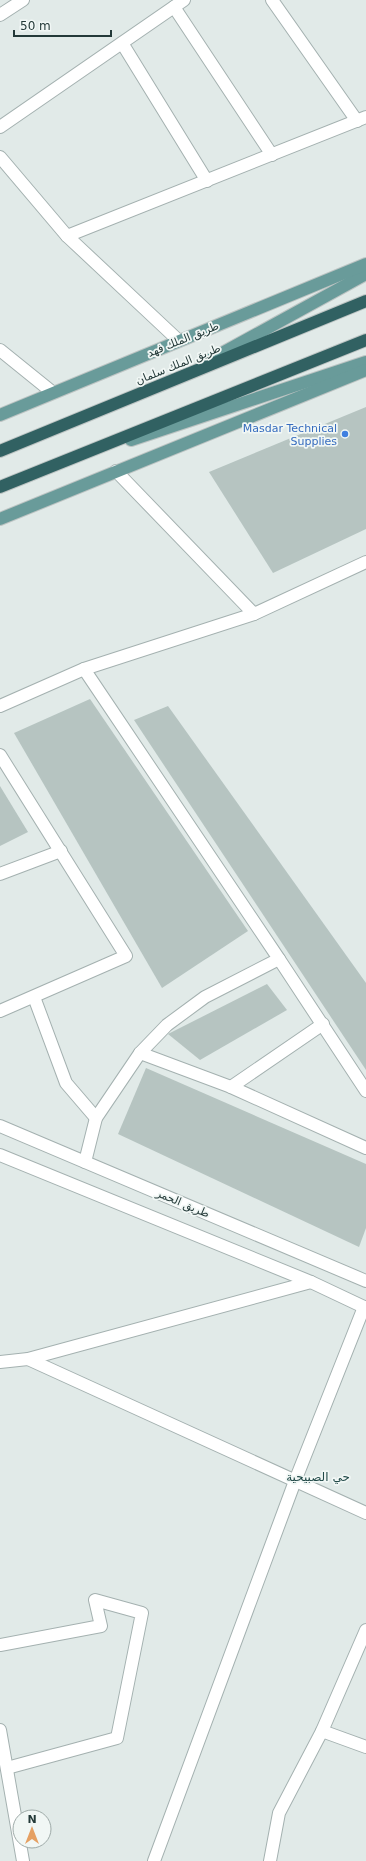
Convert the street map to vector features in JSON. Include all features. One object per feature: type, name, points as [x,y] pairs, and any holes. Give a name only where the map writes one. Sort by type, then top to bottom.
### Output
[{"type":"highway","name":"طريق الملك سلمان","points":[[0,451],[366,301]]},
{"type":"highway","points":[[0,487],[366,340]]},
{"type":"main road","name":"طريق الملك فهد","points":[[0,415],[178,340],[366,264]]},
{"type":"main road","points":[[173,380],[366,274]]},
{"type":"main road","points":[[43,469],[366,362]]},
{"type":"main road","points":[[0,519],[366,370]]},
{"type":"street","points":[[0,15],[23,0]]},
{"type":"street","points":[[67,236],[361,119],[272,0]]},
{"type":"street","points":[[0,127],[179,4],[272,154]]},
{"type":"street","points":[[122,43],[207,181]]},
{"type":"street","points":[[0,158],[67,236],[178,340]]},
{"type":"street","points":[[0,351],[52,392]]},
{"type":"street","points":[[116,471],[254,614]]},
{"type":"street","points":[[0,706],[84,668],[254,614],[366,562]]},
{"type":"street","points":[[84,668],[323,1024],[366,1091]]},
{"type":"street","points":[[0,755],[126,956],[0,1011]]},
{"type":"street","points":[[0,874],[60,851]]},
{"type":"street","points":[[85,1162],[96,1118],[140,1053],[167,1025],[205,997],[279,959]]},
{"type":"street","points":[[34,997],[66,1083],[96,1118]]},
{"type":"street","points":[[232,1087],[323,1024]]},
{"type":"street","points":[[140,1053],[232,1087],[366,1148]]},
{"type":"street","name":"طريق الحمر","points":[[0,1126],[366,1281]]},
{"type":"street","points":[[0,1155],[312,1282],[365,1308],[295,1481],[154,1861]]},
{"type":"street","points":[[0,1362],[28,1359],[312,1282]]},
{"type":"street","points":[[28,1359],[366,1513]]},
{"type":"street","points":[[0,1645],[101,1626],[95,1600],[142,1613],[117,1738],[7,1768]]},
{"type":"street","points":[[270,1861],[279,1813],[322,1731],[366,1630]]},
{"type":"street","points":[[0,1730],[23,1861]]},
{"type":"street","points":[[322,1731],[366,1747]]},
{"type":"building","points":[[366,407],[366,529],[273,573],[209,472]]},
{"type":"building","points":[[90,699],[248,931],[162,988],[14,733]]},
{"type":"building","points":[[168,706],[366,983],[366,1070],[134,720]]},
{"type":"building","points":[[0,786],[28,832],[0,846]]},
{"type":"building","points":[[267,984],[287,1010],[200,1060],[168,1034]]},
{"type":"building","points":[[146,1068],[366,1164],[366,1228],[359,1247],[118,1134]]},
{"type":"place","name":"Masdar Technical Supplies","points":[[345,434]]},
{"type":"district","name":"حي الصبيحية","points":[[318,1477]]}]
